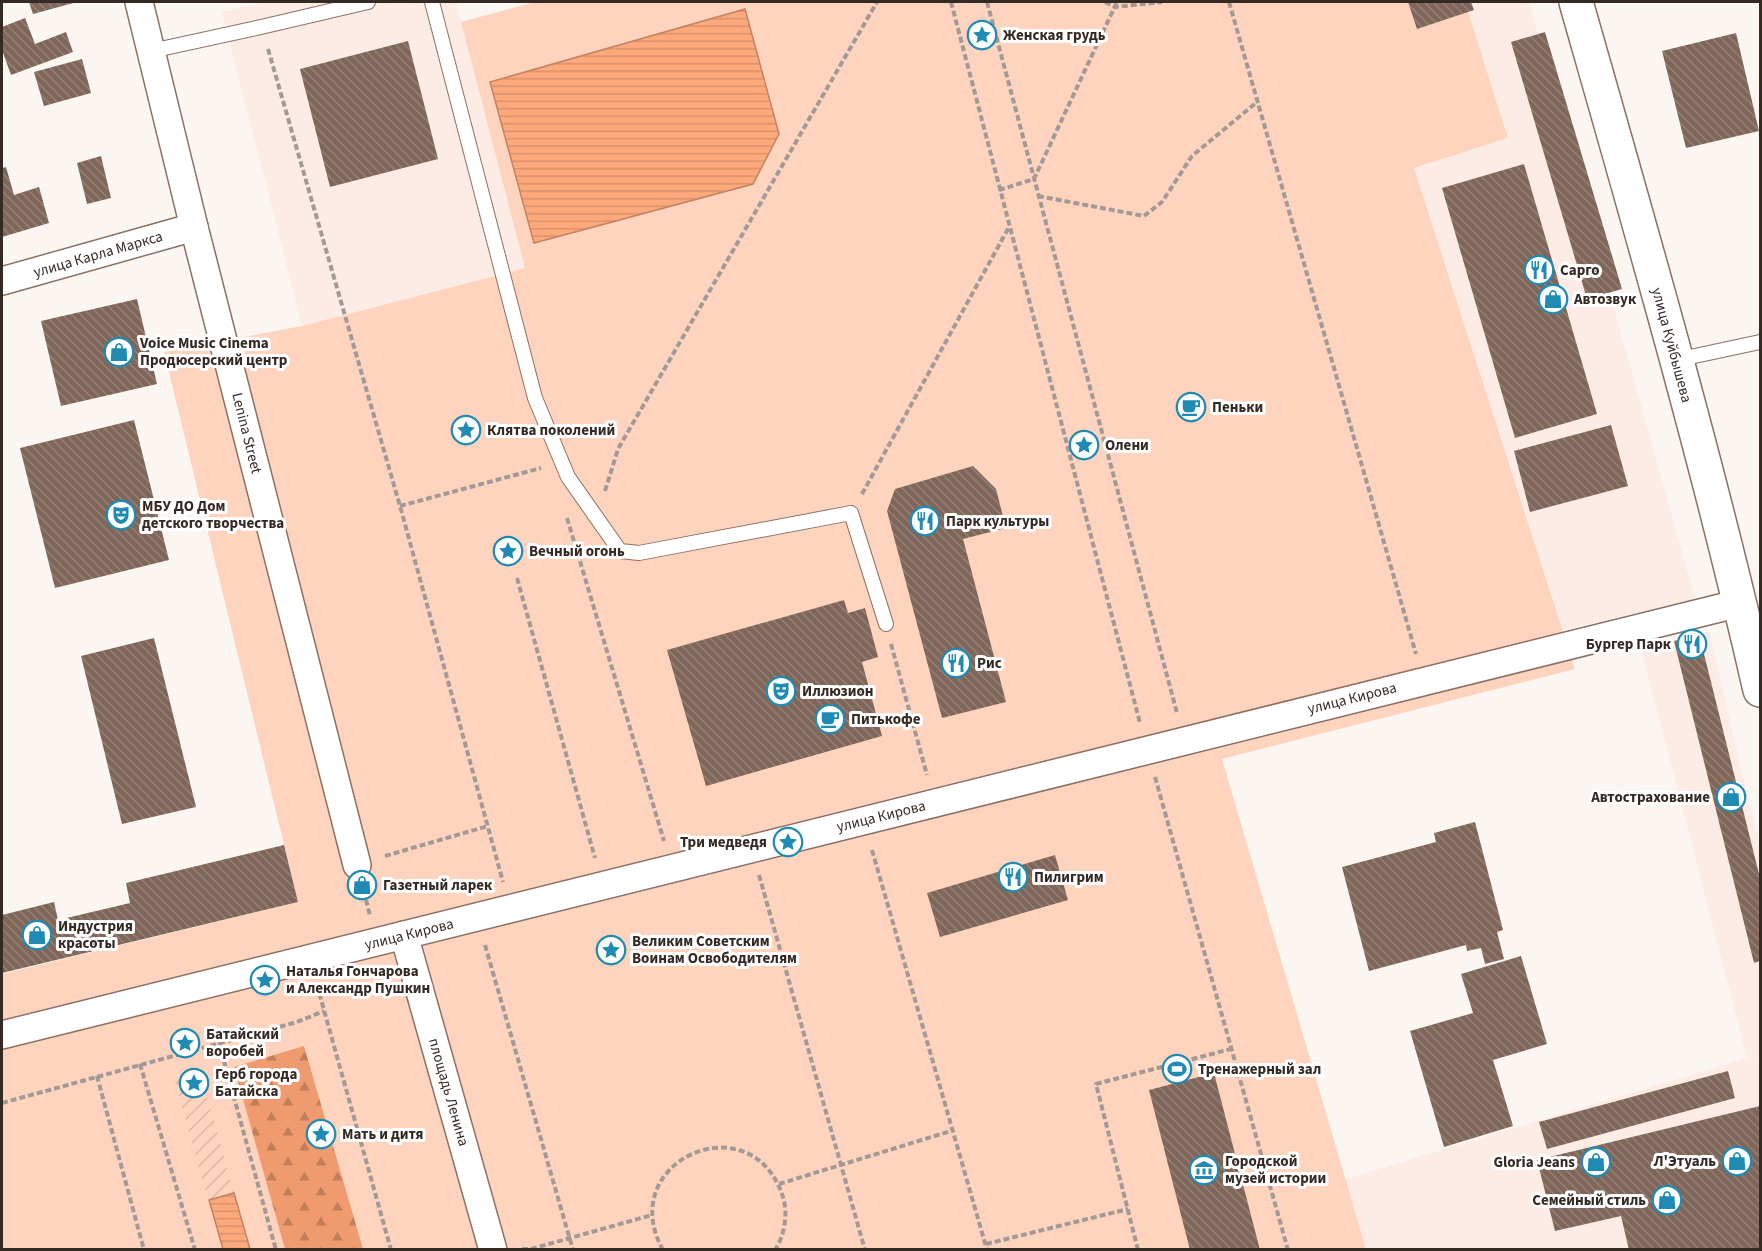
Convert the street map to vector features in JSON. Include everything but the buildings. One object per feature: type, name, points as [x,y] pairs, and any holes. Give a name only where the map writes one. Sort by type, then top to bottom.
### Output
[{"type":"main road","name":"улица Куйбышева","points":[[1576,2],[1677,360],[1750,601],[1761,690]]},
{"type":"street","name":"Lenina Street","points":[[139,2],[194,227],[357,864]]},
{"type":"street","name":"улица Карла Маркса","points":[[2,281],[194,227]]},
{"type":"street","name":"улица Кирова","points":[[2,1035],[1750,601]]},
{"type":"street","name":"площадь Ленина","points":[[404,935],[493,1248]]},
{"type":"lane","points":[[151,51],[368,2]]},
{"type":"lane","points":[[432,2],[535,398],[568,477],[620,551],[639,553],[852,513],[886,624]]},
{"type":"lane","points":[[1677,360],[1761,342]]},
{"type":"path","points":[[597,518],[618,449],[877,2]]},
{"type":"path","points":[[951,2],[1147,749],[1288,1250]]},
{"type":"path","points":[[987,2],[1184,740]]},
{"type":"path","points":[[1105,2],[1116,4],[1162,2]]},
{"type":"path","points":[[1229,2],[1423,681]]},
{"type":"path","points":[[999,190],[1034,179],[1116,4]]},
{"type":"path","points":[[261,27],[400,506],[510,909]]},
{"type":"path","points":[[1038,196],[1144,216],[1162,202],[1192,156],[1257,102]]},
{"type":"path","points":[[852,513],[1009,226]]},
{"type":"path","points":[[400,506],[562,463]]},
{"type":"path","points":[[564,510],[672,867]]},
{"type":"path","points":[[517,578],[602,885]]},
{"type":"path","points":[[886,624],[935,802]]},
{"type":"path","points":[[863,820],[987,1250]]},
{"type":"path","points":[[376,942],[357,864],[488,826]]},
{"type":"path","points":[[752,848],[866,1250]]},
{"type":"path","points":[[477,916],[573,1250]]},
{"type":"path","points":[[309,959],[391,1250]]},
{"type":"path","points":[[2,1103],[297,1022],[324,1011]]},
{"type":"path","points":[[219,1043],[276,1250]]},
{"type":"path","points":[[1138,1250],[1096,1084],[1231,1049]]},
{"type":"path","points":[[140,1064],[195,1250]]},
{"type":"path","points":[[97,1076],[144,1250]]},
{"type":"path","points":[[779,1184],[954,1130]]},
{"type":"path","points":[[663,1250],[656,1237],[652,1215],[655,1192],[666,1173],[682,1158],[703,1149],[725,1147],[747,1153],[766,1166],[779,1184],[785,1204],[784,1226],[775,1250]]},
{"type":"path","points":[[986,1244],[1128,1209]]},
{"type":"path","points":[[493,1248],[531,1249],[652,1215]]},
{"type":"shaded area","points":[[264,2],[456,2],[525,268],[302,326],[222,12]]},
{"type":"shaded area","points":[[535,2],[1465,2],[1508,138],[1414,168],[1575,669],[1222,759],[1366,1249],[2,1249],[2,974],[298,902],[164,352],[302,326],[525,268],[461,22]]},
{"type":"shaded area","points":[[1465,2],[1529,2],[1695,599],[1563,630],[1414,168],[1508,138]]},
{"type":"shaded area","points":[[745,9],[779,134],[753,184],[534,243],[490,82]]},
{"type":"shaded area","points":[[1709,631],[1760,847],[1760,1249],[1366,1249],[1345,1179],[1747,1058],[1642,652]]},
{"type":"shaded area","points":[[201,1074],[234,1193],[208,1200],[175,1081]]},
{"type":"shaded area","points":[[234,1193],[250,1249],[223,1249],[209,1200]]},
{"type":"green space","points":[[304,1046],[363,1249],[285,1249],[234,1067]]},
{"type":"place","name":"Женская грудь","points":[[982,35]]},
{"type":"place","name":"Сарго","points":[[1539,270]]},
{"type":"place","name":"Автозвук","points":[[1553,299]]},
{"type":"place","name":"Voice Music Cinema Продюсерский центр","points":[[119,352]]},
{"type":"place","name":"Пеньки","points":[[1191,407]]},
{"type":"place","name":"Клятва поколений","points":[[466,430]]},
{"type":"place","name":"Олени","points":[[1084,445]]},
{"type":"place","name":"МБУ ДО Дом детского творчества","points":[[121,515]]},
{"type":"place","name":"Парк культуры","points":[[925,521]]},
{"type":"place","name":"Вечный огонь","points":[[508,551]]},
{"type":"place","name":"Бургер Парк","points":[[1692,644]]},
{"type":"place","name":"Рис","points":[[956,663]]},
{"type":"place","name":"Иллюзион","points":[[781,691]]},
{"type":"place","name":"Питькофе","points":[[830,719]]},
{"type":"place","name":"Автострахование","points":[[1731,797]]},
{"type":"place","name":"Три медведя","points":[[788,842]]},
{"type":"place","name":"Пилигрим","points":[[1013,877]]},
{"type":"place","name":"Газетный ларек","points":[[362,885]]},
{"type":"place","name":"Индустрия красоты","points":[[37,935]]},
{"type":"place","name":"Великим Советским Воинам Освободителям","points":[[611,950]]},
{"type":"place","name":"Наталья Гончарова и Александр Пушкин","points":[[265,980]]},
{"type":"place","name":"Батайский воробей","points":[[185,1043]]},
{"type":"place","name":"Тренажерный зал","points":[[1177,1069]]},
{"type":"place","name":"Герб города Батайска","points":[[194,1083]]},
{"type":"place","name":"Мать и дитя","points":[[321,1134]]},
{"type":"place","name":"Л'Этуаль","points":[[1737,1161]]},
{"type":"place","name":"Gloria Jeans","points":[[1596,1162]]},
{"type":"place","name":"Городской музей истории","points":[[1204,1170]]},
{"type":"place","name":"Семейный стиль","points":[[1667,1200]]}]
